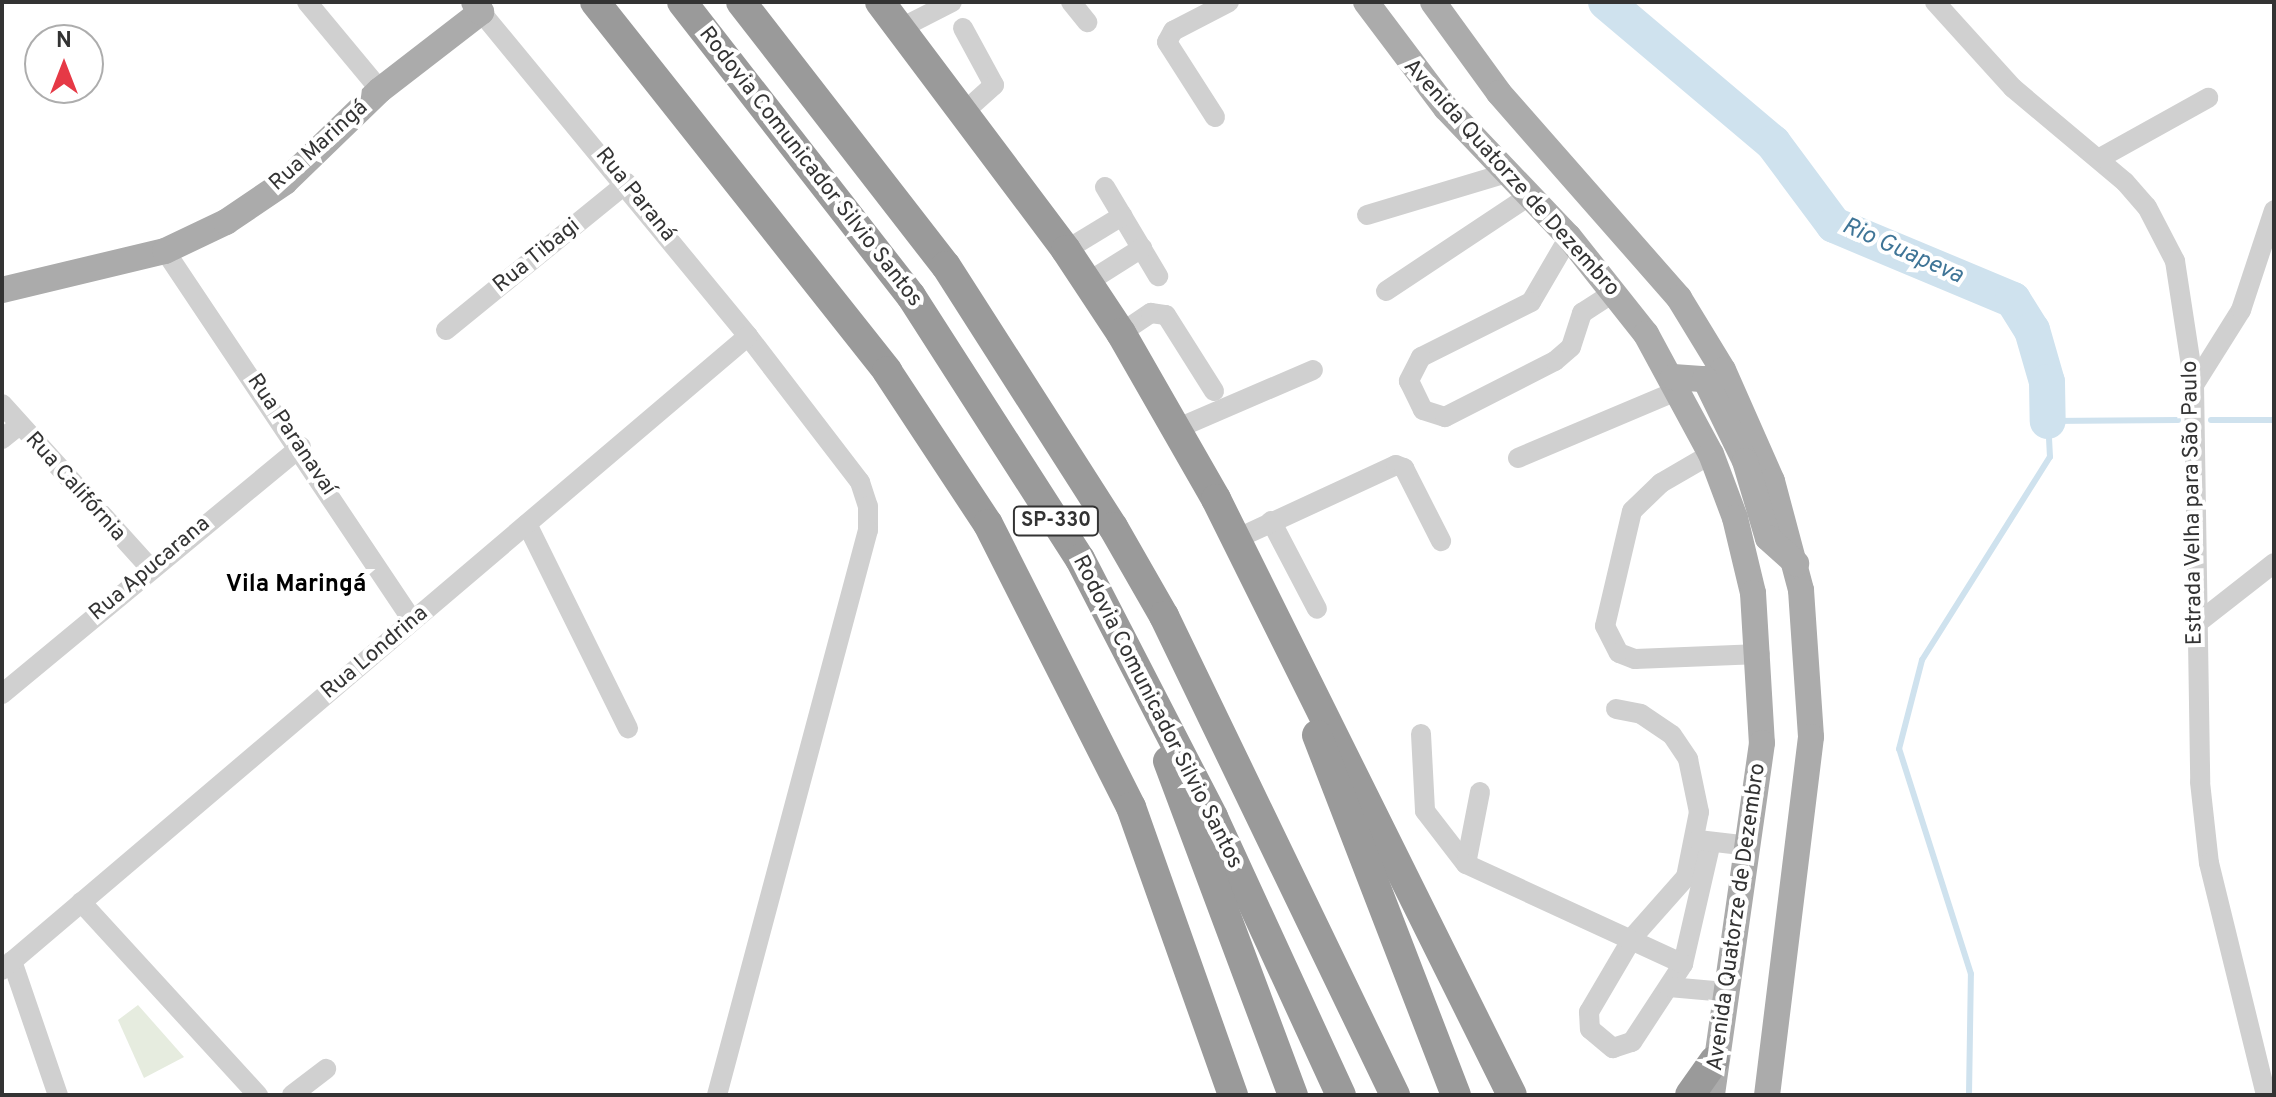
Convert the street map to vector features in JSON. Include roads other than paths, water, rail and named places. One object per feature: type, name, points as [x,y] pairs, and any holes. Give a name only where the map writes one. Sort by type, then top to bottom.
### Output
[{"type":"highway","points":[[595,2],[887,371],[988,524],[1131,807],[1233,1095]]},
{"type":"highway","name":"Rodovia Comunicador Silvio Santos","points":[[682,2],[911,296],[1080,559],[1213,817],[1341,1095]]},
{"type":"highway","name":"Rodovia Comunicador Silvio Santos","points":[[741,2],[946,266],[1113,527],[1178,644],[1395,1095]]},
{"type":"highway","points":[[880,2],[965,111],[1088,282],[1121,333],[1236,539],[1275,629],[1456,1095]]},
{"type":"highway","points":[[1275,629],[1359,780],[1512,1090]]},
{"type":"highway","points":[[1143,683],[1188,826],[1293,1095]]},
{"type":"highway","points":[[1690,1095],[1714,1061]]},
{"type":"main road","name":"Avenida Quatorze de Dezembro","points":[[1366,2],[1399,52],[1569,237],[1614,292],[1676,384],[1711,454],[1735,518],[1760,654],[1762,743],[1750,846],[1714,1061],[1712,1095]]},
{"type":"main road","name":"Avenida Quatorze de Dezembro","points":[[1433,2],[1499,93],[1679,298],[1754,434],[1796,563],[1811,678],[1811,737],[1767,1095]]},
{"type":"main road","name":"Rua Maringá","points":[[2,290],[165,251],[226,222],[285,182],[380,90],[478,7]]},
{"type":"main road","points":[[1536,203],[1570,199],[1586,203],[1663,299],[1679,298]]},
{"type":"main road","points":[[1676,384],[1705,379],[1745,461],[1768,538],[1796,563]]},
{"type":"street","points":[[307,2],[380,90]]},
{"type":"street","points":[[901,28],[952,2]]},
{"type":"street","points":[[1071,2],[1087,22]]},
{"type":"street","points":[[1215,117],[1167,42],[1173,31],[1229,2]]},
{"type":"street","name":"Estrada Velha para São Paulo","points":[[1935,2],[2013,88],[2100,158],[2147,207],[2175,261],[2194,385],[2196,725],[2209,863],[2266,1095]]},
{"type":"street","name":"Rua Paraná","points":[[478,7],[627,183],[860,482],[868,530],[717,1095]]},
{"type":"street","points":[[963,28],[994,85],[965,111]]},
{"type":"street","points":[[2100,158],[2208,98]]},
{"type":"street","points":[[1367,215],[1507,173]]},
{"type":"street","name":"Rua Tibagi","points":[[446,330],[627,183]]},
{"type":"street","points":[[1105,187],[1158,276]]},
{"type":"street","points":[[1386,291],[1536,203]]},
{"type":"street","points":[[2194,385],[2241,310],[2274,210]]},
{"type":"street","points":[[1066,250],[1122,216]]},
{"type":"street","points":[[1569,237],[1531,302],[1421,357],[1409,381],[1423,410],[1445,417],[1555,361],[1571,347],[1582,313],[1614,292]]},
{"type":"street","points":[[1088,282],[1142,248]]},
{"type":"street","name":"Rua Paranavaí","points":[[165,251],[301,447],[413,621]]},
{"type":"street","points":[[1121,333],[1151,313],[1166,315],[1214,391]]},
{"type":"street","name":"Rua Londrina","points":[[7,965],[748,336]]},
{"type":"street","points":[[1176,429],[1313,370]]},
{"type":"street","points":[[1518,458],[1676,384]]},
{"type":"street","name":"Rua Califórnia","points":[[2,404],[150,568]]},
{"type":"street","points":[[2,439],[19,425]]},
{"type":"street","name":"Rua Apucarana","points":[[2,694],[150,568],[301,447]]},
{"type":"street","points":[[1711,454],[1661,483],[1632,511],[1605,626],[1619,653],[1635,659],[1760,654]]},
{"type":"street","points":[[1236,539],[1396,465],[1404,468],[1441,541]]},
{"type":"street","points":[[1271,521],[1317,609]]},
{"type":"street","points":[[527,524],[628,728]]},
{"type":"street","points":[[2195,625],[2274,563]]},
{"type":"street","points":[[1616,709],[1656,722],[1688,759],[1697,788],[1704,841],[1683,964],[1625,1046],[1613,1048],[1590,1029],[1589,1012],[1633,937],[1674,897],[1704,841]]},
{"type":"street","points":[[1421,734],[1425,811],[1466,864],[1633,937],[1683,964]]},
{"type":"street","points":[[1466,864],[1480,792]]},
{"type":"street","points":[[1704,841],[1750,846]]},
{"type":"street","points":[[81,902],[258,1095]]},
{"type":"street","points":[[7,965],[58,1095]]},
{"type":"street","points":[[1669,987],[1726,992]]},
{"type":"street","points":[[292,1095],[326,1069]]},
{"type":"waterway","name":"Rio Guapeva","points":[[1606,2],[1773,143],[1834,225],[2013,300],[2032,330],[2047,382],[2048,421]]},
{"type":"waterway","points":[[1969,1095],[1971,974],[1899,749],[1922,660],[2050,457],[2048,421],[2178,420]]},
{"type":"waterway","points":[[2211,420],[2274,420]]},
{"type":"district","name":"Vila Maringá","points":[[296,586]]}]
